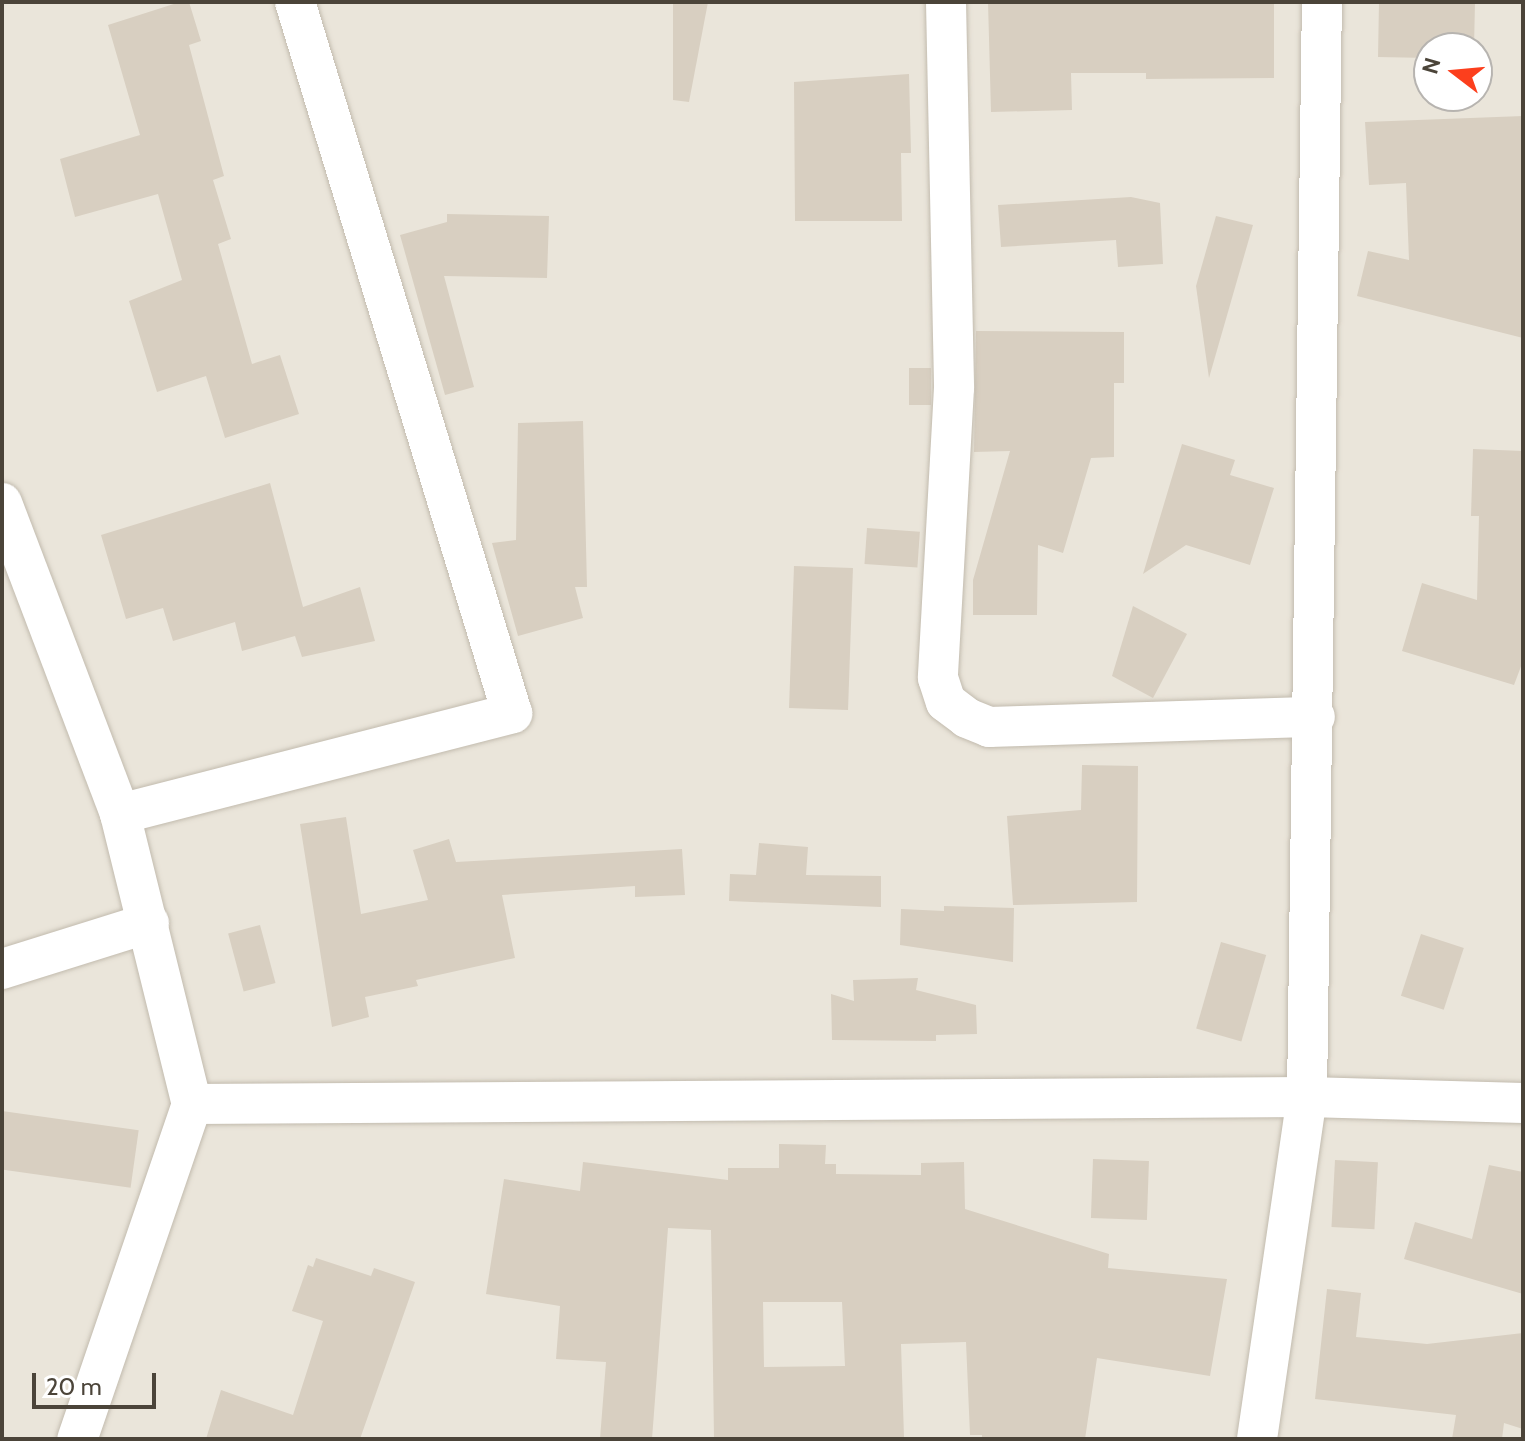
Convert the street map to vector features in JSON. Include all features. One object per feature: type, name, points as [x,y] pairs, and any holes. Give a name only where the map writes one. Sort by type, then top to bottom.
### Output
[{"type":"street","points":[[120,814],[512,713],[295,2]]},
{"type":"street","points":[[946,2],[954,388],[938,678],[946,702],[989,727],[1315,717]]},
{"type":"street","points":[[1257,1439],[1307,1097],[1315,717],[1322,2]]},
{"type":"street","points":[[2,503],[9,543],[120,814],[192,1104],[77,1439]]},
{"type":"street","points":[[2,969],[149,923]]},
{"type":"street","points":[[192,1104],[1307,1097],[1523,1103]]},
{"type":"shaded area","points":[[2,2],[1523,2],[1523,1439],[2,1439]]},
{"type":"building","points":[[180,2],[189,2],[201,41],[189,45],[224,176],[213,180],[231,239],[218,244],[252,364],[280,355],[299,414],[225,438],[206,376],[157,392],[129,301],[182,280],[158,194],[75,217],[60,159],[140,135],[108,25]]},
{"type":"building","points":[[673,2],[708,2],[689,102],[673,100]]},
{"type":"building","points":[[988,2],[1274,2],[1274,78],[1146,79],[1146,73],[1071,73],[1072,110],[991,112]]},
{"type":"building","points":[[1379,2],[1475,2],[1474,32],[1413,32],[1413,58],[1378,57]]},
{"type":"building","points":[[909,74],[911,153],[901,153],[902,221],[795,221],[794,82]]},
{"type":"building","points":[[1523,116],[1523,338],[1357,296],[1368,251],[1409,260],[1406,183],[1369,185],[1365,122]]},
{"type":"building","points":[[1131,197],[1160,203],[1163,264],[1118,267],[1116,240],[1001,247],[998,205]]},
{"type":"building","points":[[447,214],[549,216],[547,278],[444,276],[474,387],[445,395],[400,235],[447,222]]},
{"type":"building","points":[[1216,216],[1253,225],[1209,378],[1196,286]]},
{"type":"building","points":[[976,331],[1124,332],[1124,383],[1114,383],[1114,457],[1091,458],[1063,553],[1038,545],[1037,615],[973,615],[973,580],[1010,451],[974,452]]},
{"type":"building","points":[[909,368],[931,368],[931,405],[909,405]]},
{"type":"building","points":[[583,421],[587,587],[575,587],[583,618],[518,636],[492,543],[516,540],[518,423]]},
{"type":"building","points":[[1182,444],[1235,460],[1230,475],[1274,488],[1250,565],[1186,545],[1143,574]]},
{"type":"building","points":[[1473,449],[1523,451],[1523,661],[1514,685],[1402,651],[1422,583],[1477,600],[1479,516],[1471,516]]},
{"type":"building","points":[[270,483],[303,607],[360,587],[375,641],[302,657],[295,636],[242,651],[235,622],[173,641],[163,608],[126,619],[101,535]]},
{"type":"building","points":[[867,528],[920,532],[917,568],[864,564]]},
{"type":"building","points":[[794,566],[853,568],[848,710],[789,708]]},
{"type":"building","points":[[1133,606],[1187,634],[1153,698],[1112,676]]},
{"type":"building","points":[[1082,765],[1138,766],[1137,902],[1013,905],[1007,816],[1081,810]]},
{"type":"building","points":[[346,817],[361,914],[428,900],[413,850],[449,839],[456,862],[682,849],[685,895],[635,897],[635,886],[502,895],[515,958],[416,980],[418,986],[365,997],[369,1017],[332,1027],[300,824]]},
{"type":"building","points":[[759,843],[808,847],[806,875],[881,876],[881,907],[729,901],[730,874],[756,875]]},
{"type":"building","points":[[944,906],[1014,908],[1013,962],[900,945],[901,909],[944,911]]},
{"type":"building","points":[[260,925],[276,983],[244,991],[228,934]]},
{"type":"building","points":[[1421,934],[1464,948],[1444,1010],[1401,996]]},
{"type":"building","points":[[1221,942],[1266,955],[1241,1041],[1196,1029]]},
{"type":"building","points":[[918,978],[916,990],[976,1005],[977,1034],[936,1035],[936,1041],[832,1040],[831,994],[854,1001],[853,980]]},
{"type":"building","points":[[2,1111],[139,1130],[131,1188],[2,1170]]},
{"type":"building","points":[[779,1144],[826,1145],[825,1164],[836,1164],[836,1174],[921,1175],[921,1163],[964,1162],[965,1209],[1109,1254],[1108,1268],[1227,1279],[1210,1376],[1097,1358],[1085,1439],[982,1439],[982,1435],[970,1435],[966,1342],[901,1344],[904,1437],[714,1438],[711,1230],[668,1228],[652,1439],[600,1439],[606,1362],[556,1359],[560,1306],[486,1294],[504,1179],[580,1191],[583,1162],[728,1180],[728,1168],[779,1168]],"holes":[[[763,1302],[842,1302],[845,1366],[764,1367]]]},
{"type":"building","points":[[1093,1159],[1149,1161],[1147,1220],[1091,1218]]},
{"type":"building","points":[[1335,1160],[1378,1162],[1374,1229],[1331,1227]]},
{"type":"building","points":[[1489,1165],[1523,1172],[1523,1294],[1404,1259],[1415,1222],[1472,1239]]},
{"type":"building","points":[[316,1258],[371,1276],[374,1268],[415,1282],[360,1439],[206,1439],[221,1390],[293,1415],[323,1321],[292,1311],[308,1265],[313,1267]]},
{"type":"building","points":[[1327,1289],[1361,1293],[1356,1337],[1427,1344],[1523,1333],[1523,1429],[1504,1423],[1502,1439],[1452,1439],[1456,1415],[1315,1399]]}]
